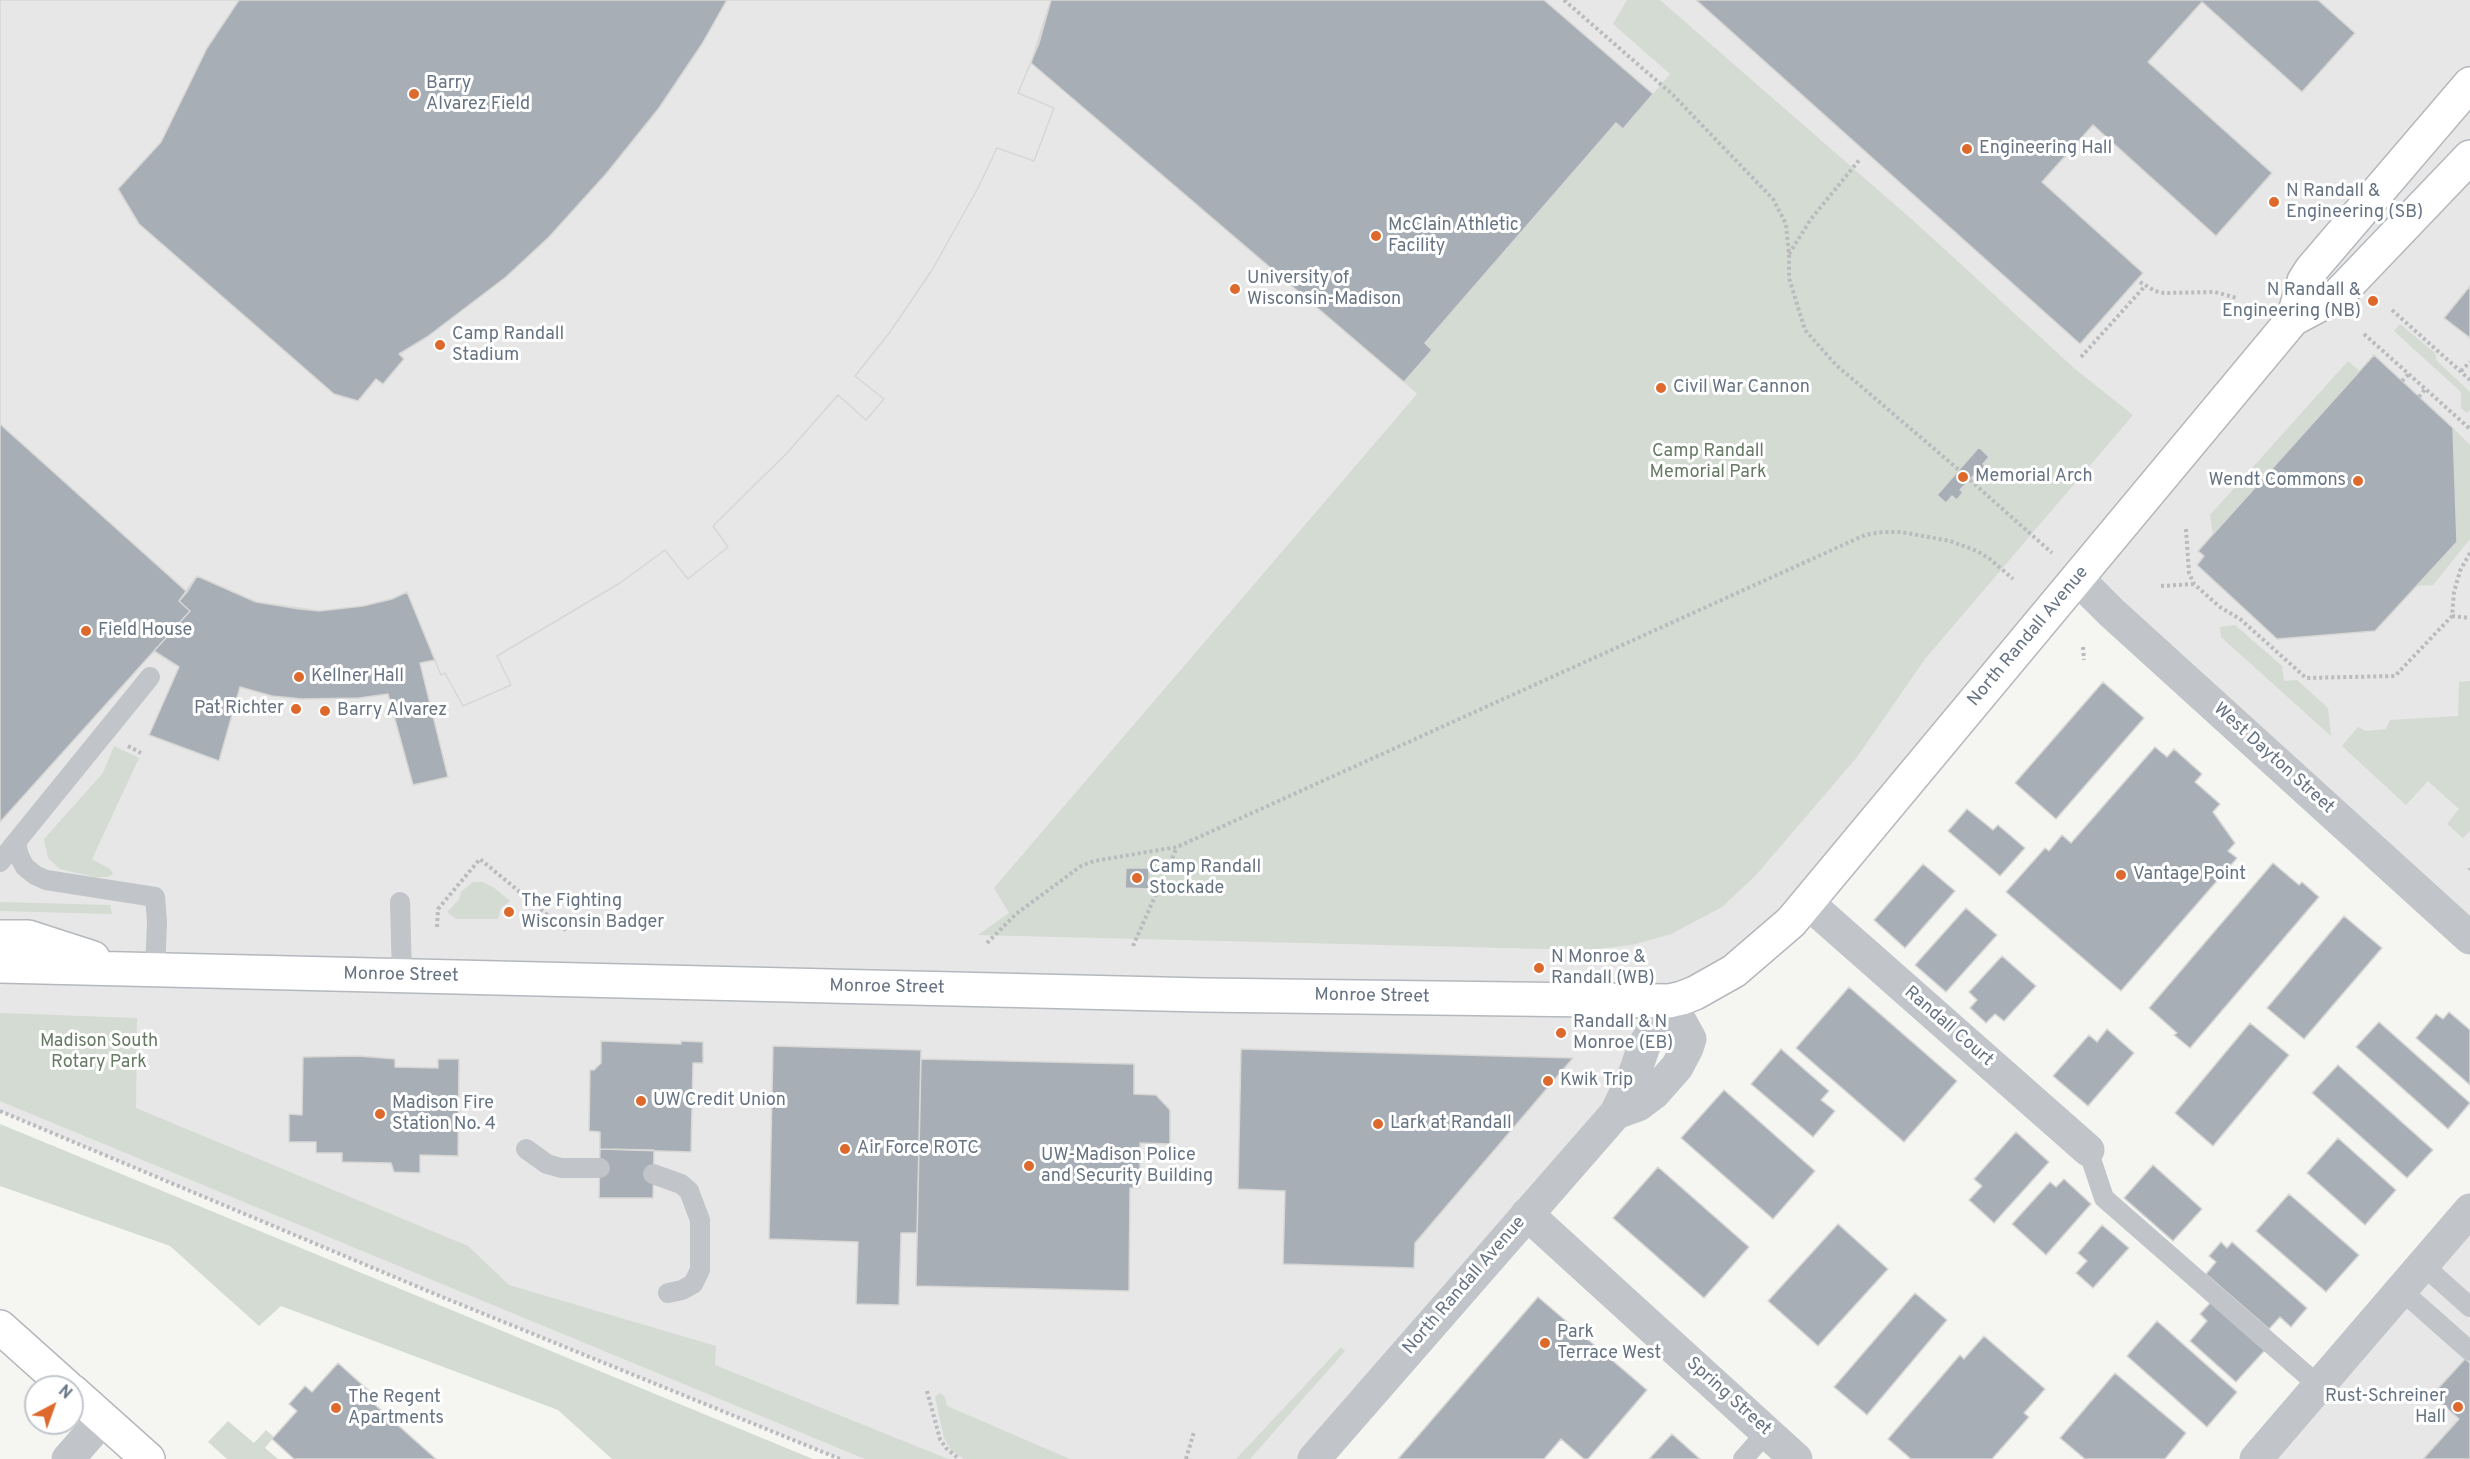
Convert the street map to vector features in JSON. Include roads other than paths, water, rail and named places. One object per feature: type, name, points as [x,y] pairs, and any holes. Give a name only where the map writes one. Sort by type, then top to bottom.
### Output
[{"type":"main road","points":[[2293,319],[2304,281],[2311,270],[2470,84]]},
{"type":"main road","points":[[2293,319],[2338,295],[2470,157]]},
{"type":"main road","name":"North Randall Avenue","points":[[1759,951],[1808,903],[2293,319]]},
{"type":"main road","points":[[0,937],[28,937],[142,970]]},
{"type":"main road","name":"Monroe Street","points":[[0,966],[1192,995],[1669,1001],[1706,988],[1734,971],[1759,951]]},
{"type":"main road","points":[[0,1327],[54,1375]]},
{"type":"main road","points":[[84,1402],[148,1459]]},
{"type":"street","name":"West Dayton Street","points":[[2077,578],[2112,613],[2470,938]]},
{"type":"street","name":"Randall Court","points":[[1808,903],[2088,1150]]},
{"type":"street","name":"North Randall Avenue","points":[[1314,1459],[1616,1113],[1633,1077],[1644,1046],[1669,1001]]},
{"type":"street","points":[[2256,1459],[2470,1210]]},
{"type":"street","name":"Spring Street","points":[[1527,1214],[1796,1459]]},
{"type":"street","points":[[68,1459],[103,1419]]},
{"type":"lane","points":[[0,862],[150,677]]},
{"type":"lane","points":[[16,842],[19,856],[25,867],[34,875],[46,880],[155,897],[157,922],[142,970]]},
{"type":"lane","points":[[400,902],[402,976]]},
{"type":"lane","points":[[526,1149],[547,1164],[561,1168],[600,1168]]},
{"type":"lane","points":[[2088,1150],[2104,1198],[2319,1386]]},
{"type":"lane","points":[[653,1174],[681,1184],[689,1191],[700,1220],[700,1270],[693,1284],[682,1290],[668,1293]]},
{"type":"lane","points":[[2423,1265],[2470,1307]]},
{"type":"lane","points":[[2401,1290],[2470,1351]]},
{"type":"lane","points":[[1743,1459],[1767,1432]]},
{"type":"place","name":"Barry Alvarez Field","points":[[414,94]]},
{"type":"place","name":"Engineering Hall","points":[[1967,149]]},
{"type":"place","name":"N Randall & Engineering (SB)","points":[[2274,202]]},
{"type":"place","name":"McClain Athletic Facility","points":[[1376,236]]},
{"type":"place","name":"University of Wisconsin-Madison","points":[[1235,289]]},
{"type":"place","name":"N Randall & Engineering (NB)","points":[[2373,301]]},
{"type":"place","name":"Camp Randall Stadium","points":[[440,345]]},
{"type":"place","name":"Civil War Cannon","points":[[1661,388]]},
{"type":"place","name":"Memorial Arch","points":[[1963,477]]},
{"type":"place","name":"Wendt Commons","points":[[2358,481]]},
{"type":"place","name":"Field House","points":[[86,631]]},
{"type":"place","name":"Kellner Hall","points":[[299,677]]},
{"type":"place","name":"Pat Richter","points":[[296,709]]},
{"type":"place","name":"Barry Alvarez","points":[[325,711]]},
{"type":"place","name":"Vantage Point","points":[[2121,875]]},
{"type":"place","name":"Camp Randall Stockade","points":[[1137,878]]},
{"type":"place","name":"The Fighting Wisconsin Badger","points":[[509,912]]},
{"type":"place","name":"N Monroe & Randall (WB)","points":[[1539,968]]},
{"type":"place","name":"Randall & N Monroe (EB)","points":[[1561,1033]]},
{"type":"place","name":"Kwik Trip","points":[[1548,1081]]},
{"type":"place","name":"UW Credit Union","points":[[641,1101]]},
{"type":"place","name":"Madison Fire Station No. 4","points":[[380,1114]]},
{"type":"place","name":"Lark at Randall","points":[[1378,1124]]},
{"type":"place","name":"Air Force ROTC","points":[[845,1149]]},
{"type":"place","name":"UW-Madison Police and Security Building","points":[[1029,1166]]},
{"type":"place","name":"Park Terrace West","points":[[1545,1343]]},
{"type":"place","name":"Rust-Schreiner Hall","points":[[2458,1407]]},
{"type":"place","name":"The Regent Apartments","points":[[336,1408]]},
{"type":"park label","name":"Camp Randall Memorial Park","points":[[1708,462]]},
{"type":"park label","name":"Madison South Rotary Park","points":[[99,1052]]}]
